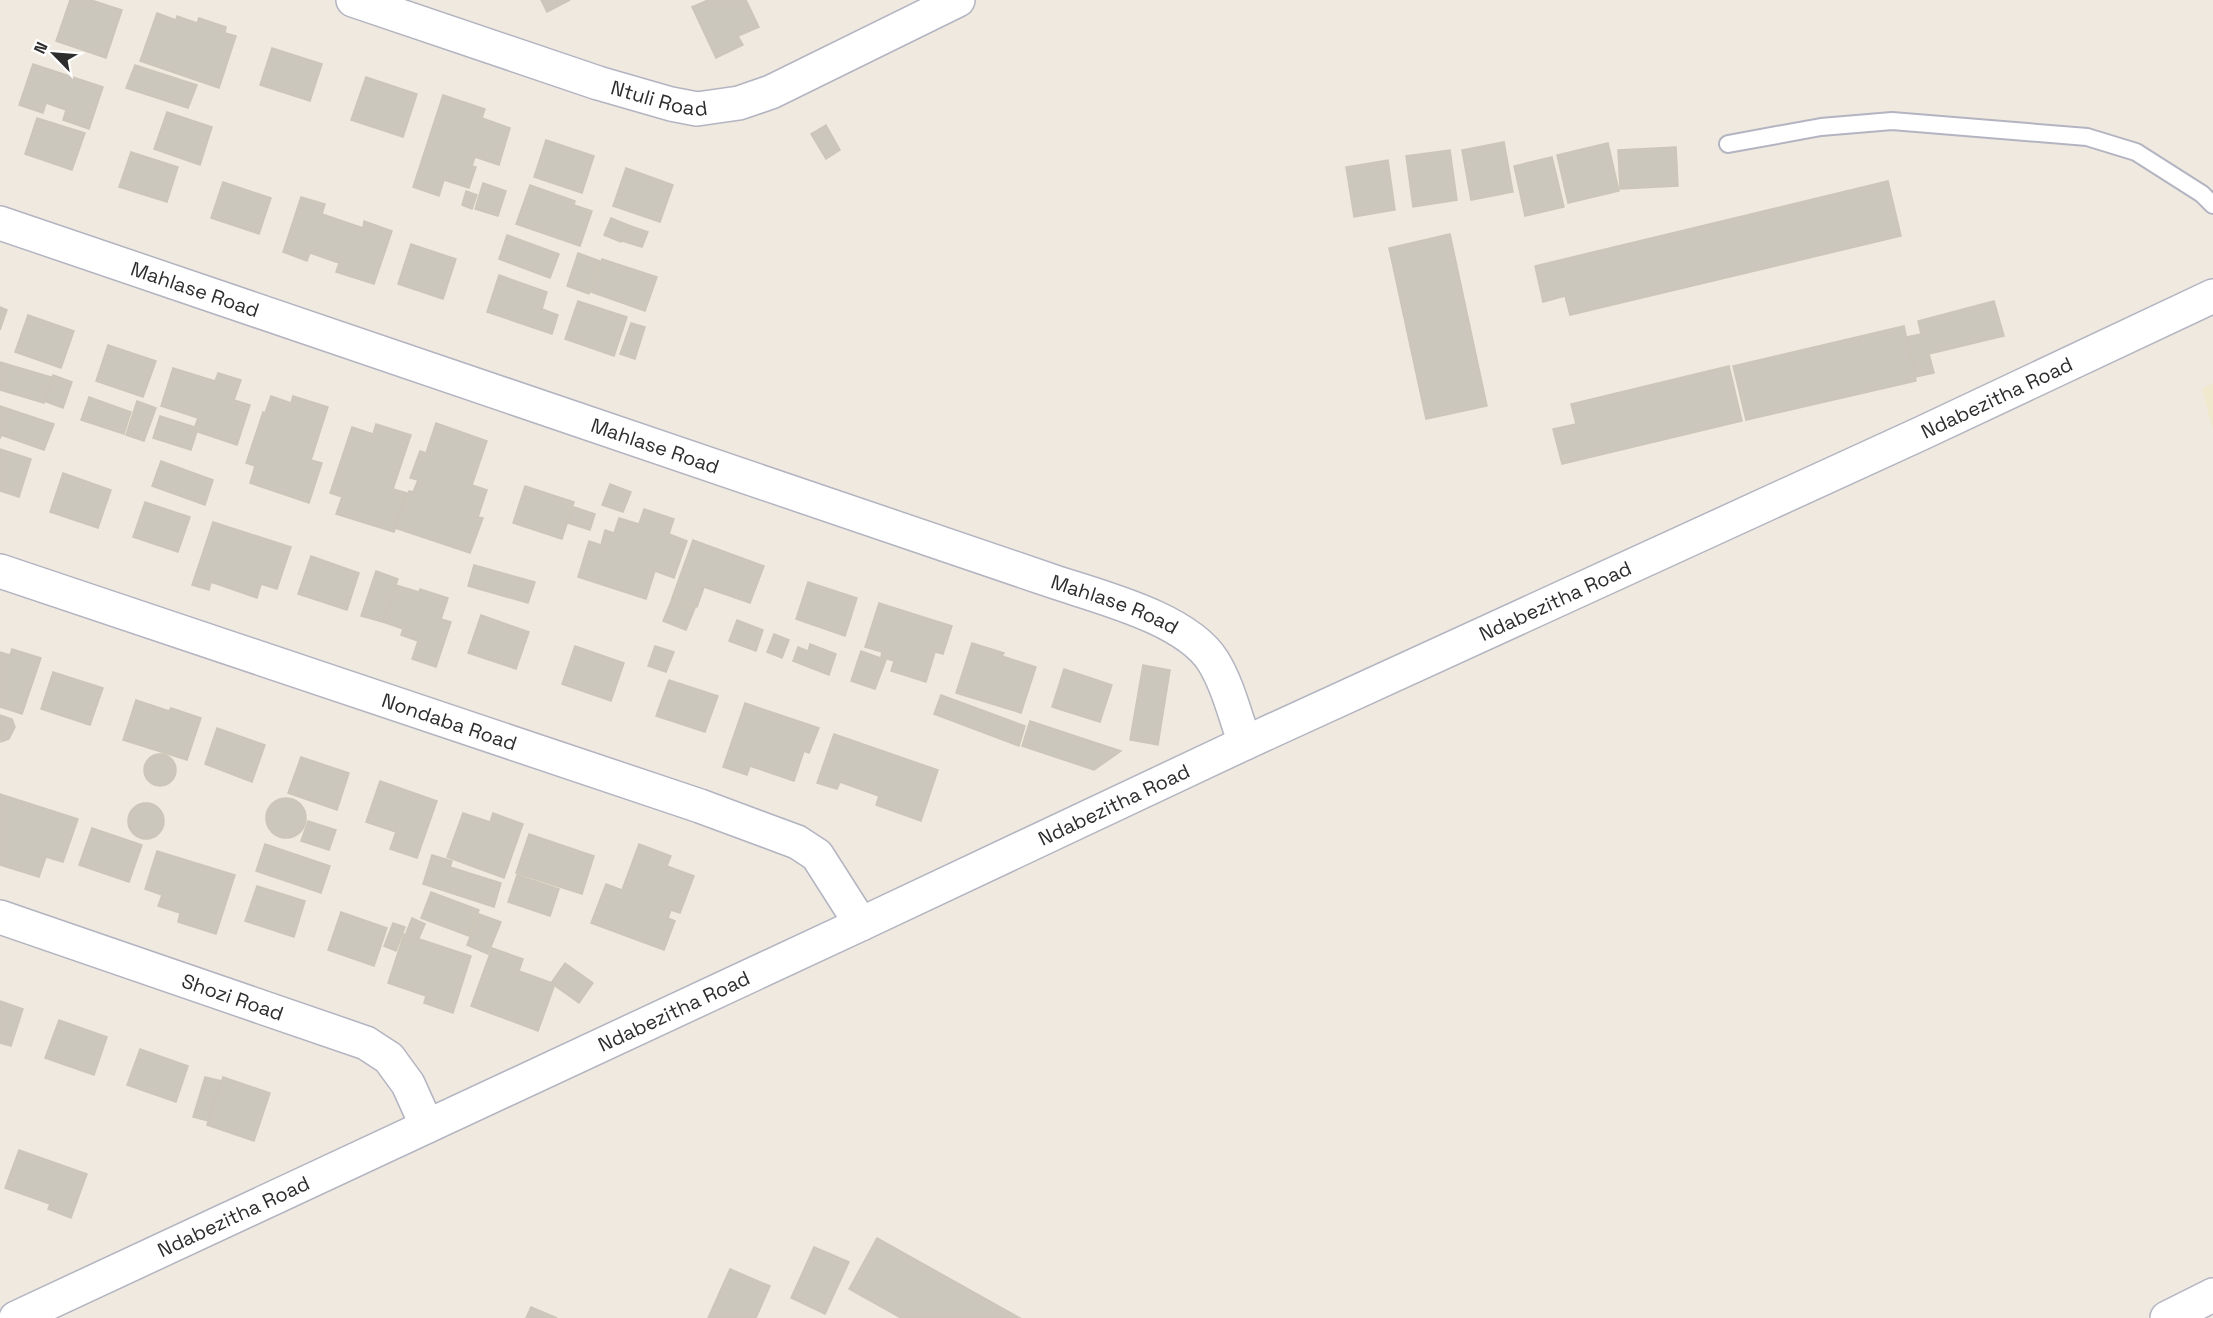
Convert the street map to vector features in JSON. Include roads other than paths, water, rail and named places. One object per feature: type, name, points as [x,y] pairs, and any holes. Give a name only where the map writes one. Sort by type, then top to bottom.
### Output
[{"type":"street","name":"Ntuli Road","points":[[353,0],[598,83],[697,109],[740,103],[771,92],[958,0]]},
{"type":"street","name":"Mahlase Road","points":[[0,223],[1041,577],[1125,606],[1176,627],[1201,645],[1214,662],[1245,743]]},
{"type":"street","name":"Ndabezitha Road","points":[[16,1318],[1245,743],[1911,438],[2213,296]]},
{"type":"street","name":"Nondaba Road","points":[[0,571],[700,806],[797,842],[817,855],[861,924]]},
{"type":"street","name":"Shozi Road","points":[[0,917],[366,1043],[389,1058],[408,1084],[427,1126]]},
{"type":"street","points":[[2167,1318],[2213,1295]]},
{"type":"lane","points":[[1728,144],[1821,127],[1892,121],[2087,137],[2136,152],[2202,194],[2213,205]]}]
